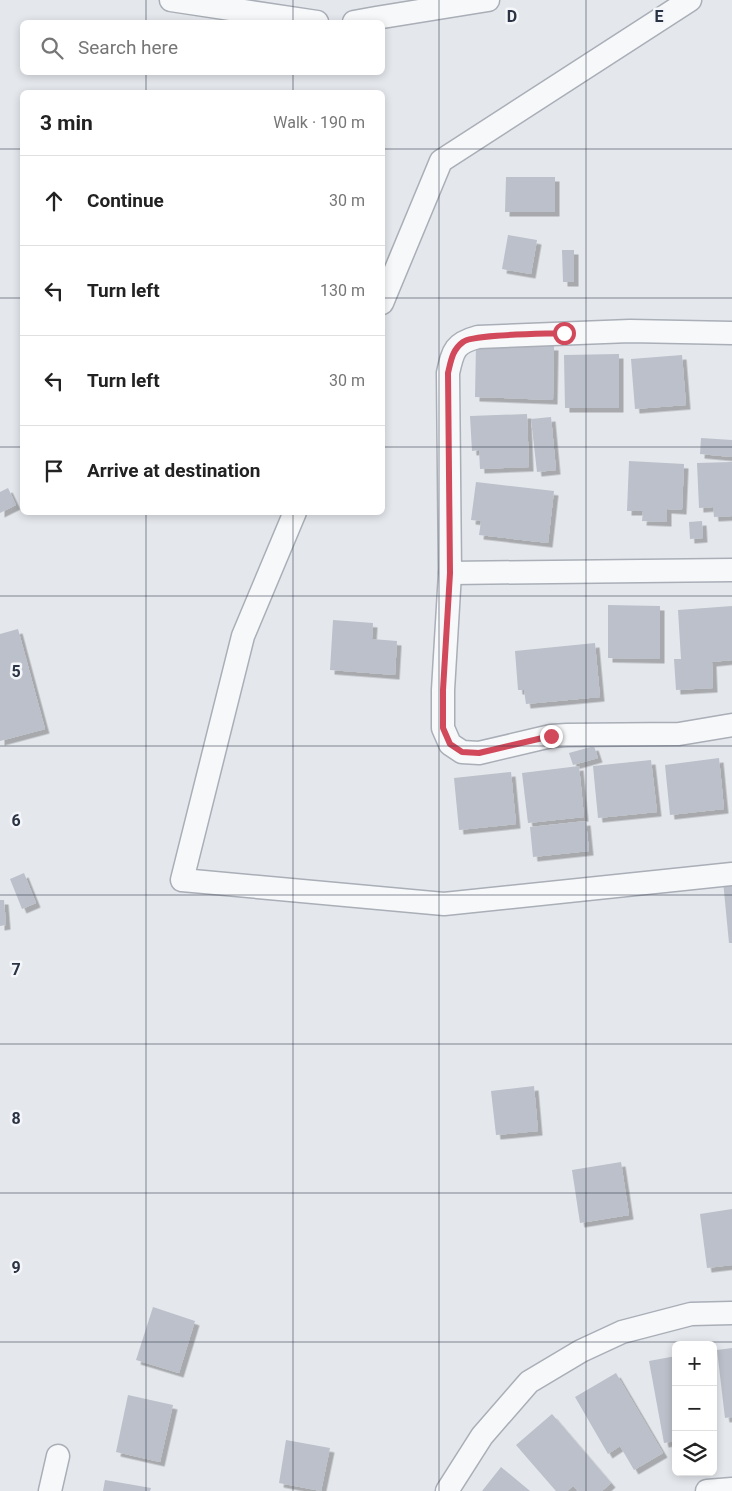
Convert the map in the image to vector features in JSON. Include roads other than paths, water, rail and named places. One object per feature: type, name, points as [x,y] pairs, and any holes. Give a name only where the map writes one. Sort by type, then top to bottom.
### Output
[{"type":"street","points":[[171,0],[304,20]]},
{"type":"street","points":[[365,20],[488,0]]},
{"type":"street","points":[[385,296],[441,161],[690,0]]},
{"type":"street","points":[[732,333],[630,331],[478,337],[464,341],[452,353],[448,373],[450,573],[443,690],[443,728],[450,744],[462,752],[479,753],[551,736],[680,734],[732,725]]},
{"type":"street","points":[[294,515],[243,636],[182,880],[444,904],[732,874]]},
{"type":"street","points":[[450,573],[732,570]]},
{"type":"street","points":[[447,1491],[482,1436],[529,1382],[581,1351],[622,1332],[691,1314],[732,1313]]},
{"type":"street","points":[[50,1491],[58,1456]]},
{"type":"street","points":[[707,1491],[732,1489]]}]
